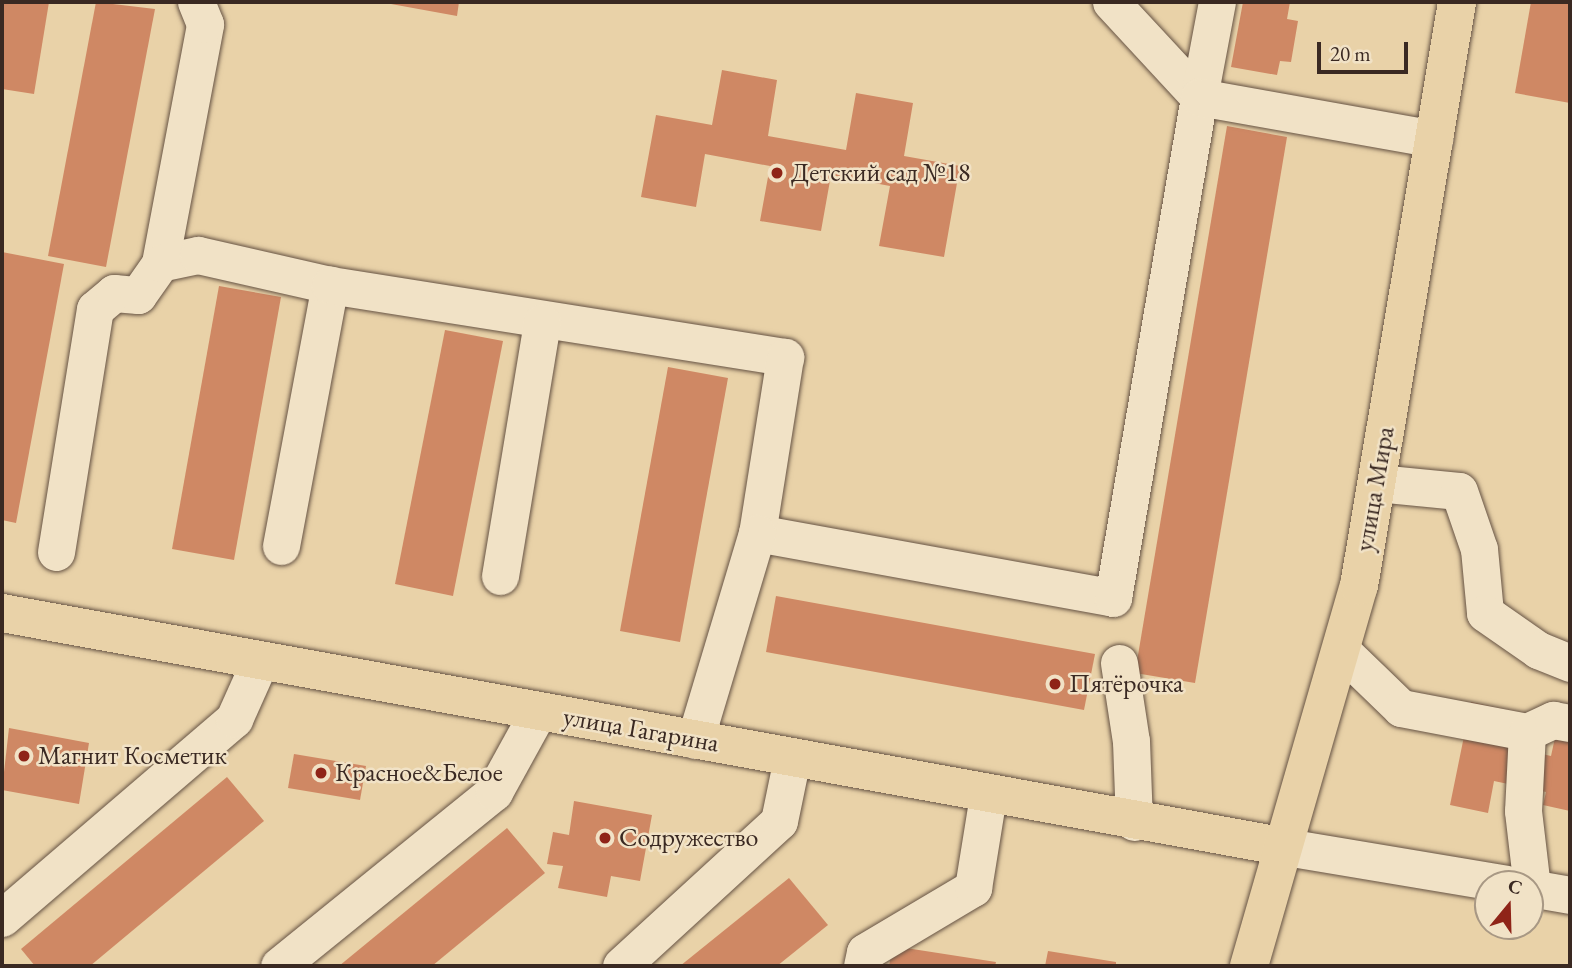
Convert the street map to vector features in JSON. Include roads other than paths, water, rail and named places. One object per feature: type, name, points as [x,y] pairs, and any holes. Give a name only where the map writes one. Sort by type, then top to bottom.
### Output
[{"type":"main road","name":"улица Мира","points":[[1250,966],[1280,846],[1342,651],[1377,483],[1458,2]]},
{"type":"main road","name":"улица Гагарина","points":[[2,614],[1280,846]]},
{"type":"street","points":[[56,552],[95,309],[114,293],[138,295],[160,262],[205,24],[196,2]]},
{"type":"street","points":[[1111,2],[1199,97],[1434,139]]},
{"type":"street","points":[[757,533],[1113,598],[1217,2]]},
{"type":"street","points":[[160,262],[198,256],[330,285],[542,322],[785,357],[757,533],[695,740]]},
{"type":"street","points":[[281,546],[330,285]]},
{"type":"street","points":[[500,576],[542,322]]},
{"type":"street","points":[[1377,483],[1459,491],[1479,549],[1485,614],[1538,650],[1570,663]]},
{"type":"street","points":[[1342,651],[1401,708],[1527,732],[1553,720],[1570,723]]},
{"type":"street","points":[[2,918],[234,719],[260,661]]},
{"type":"street","points":[[1119,663],[1131,741],[1134,821]]},
{"type":"street","points":[[279,966],[494,792],[538,712]]},
{"type":"street","points":[[1523,870],[1527,732]]},
{"type":"street","points":[[621,966],[779,821],[792,758]]},
{"type":"street","points":[[862,966],[865,953],[973,888],[988,794]]},
{"type":"street","points":[[1280,846],[1474,879]]},
{"type":"street","points":[[1544,891],[1570,895]]},
{"type":"place","name":"Детский сад №18","points":[[777,173]]},
{"type":"place","name":"Пятёрочка","points":[[1055,684]]},
{"type":"place","name":"Магнит Косметик","points":[[24,756]]},
{"type":"place","name":"Красное&Белое","points":[[321,773]]},
{"type":"place","name":"Содружество","points":[[605,838]]}]
